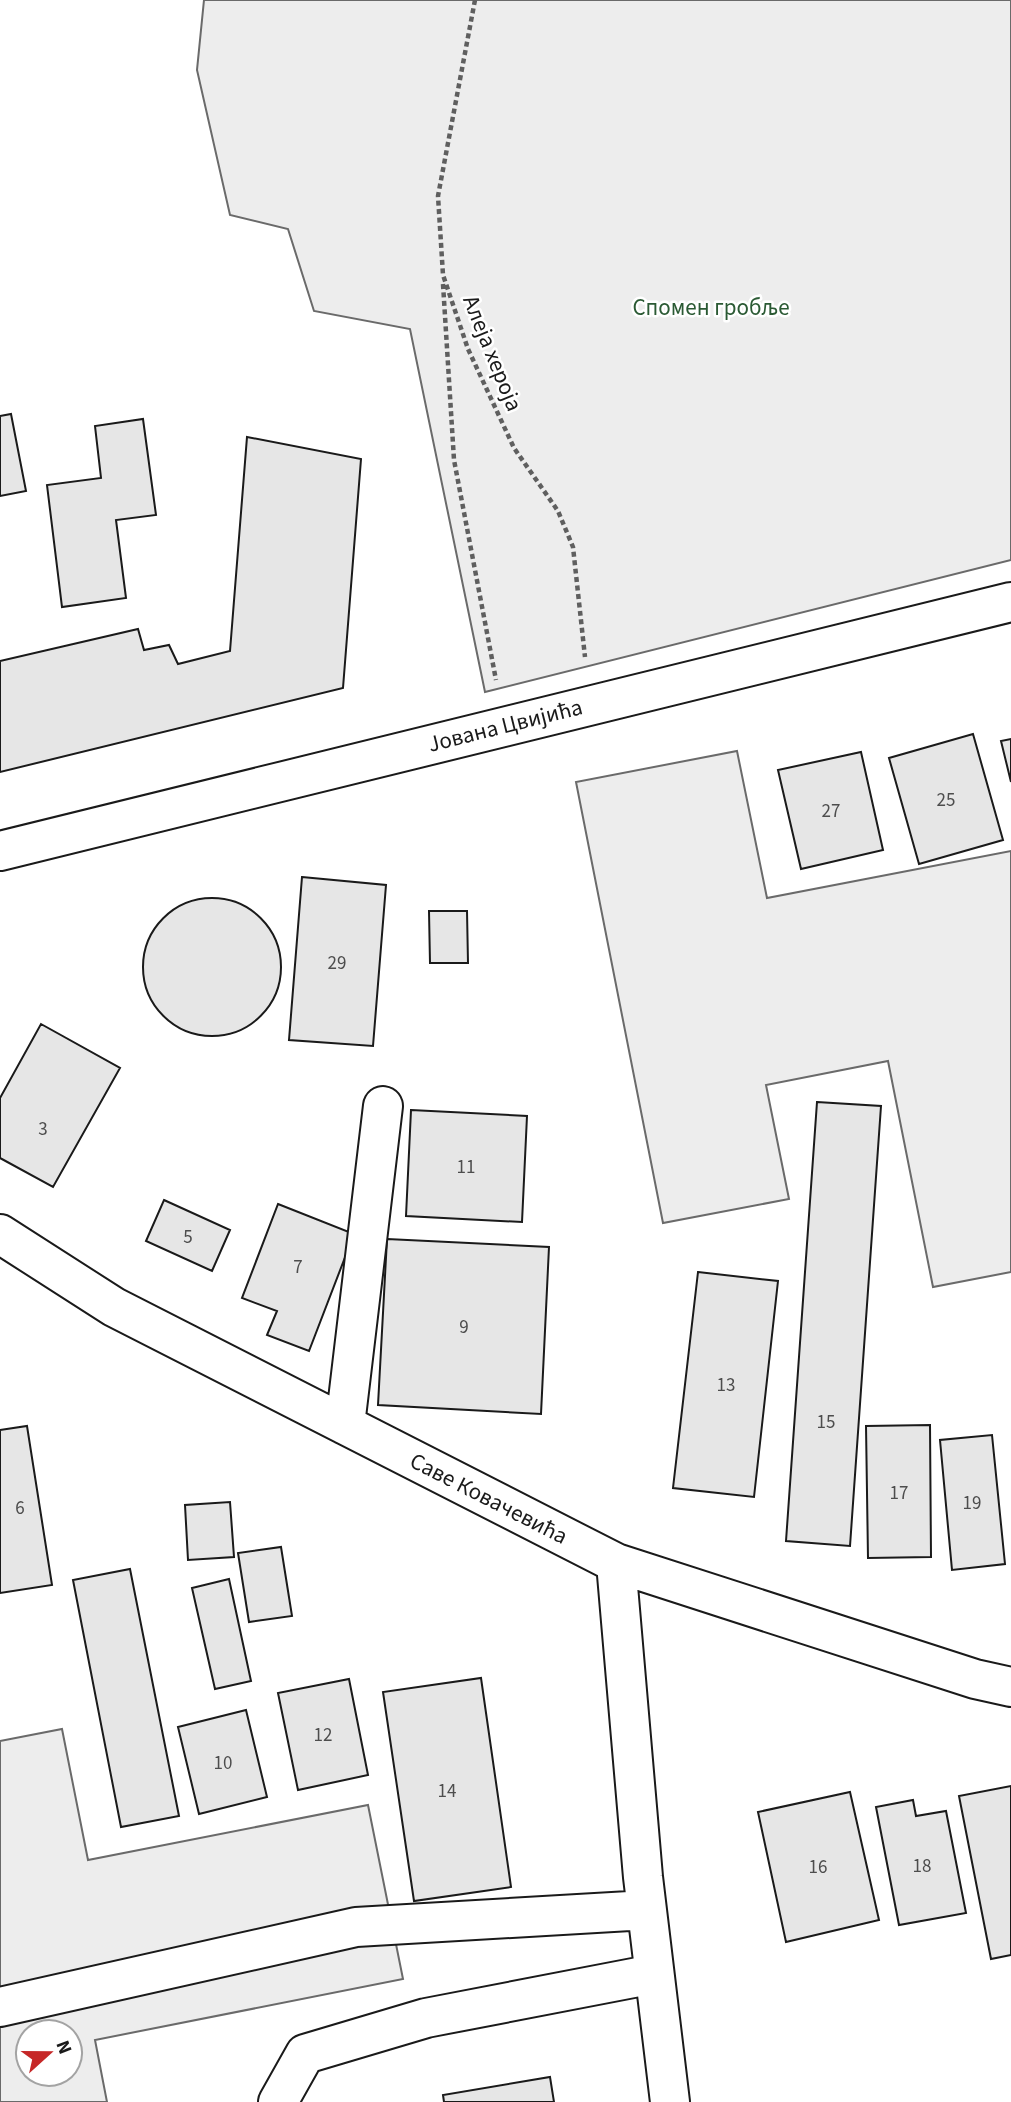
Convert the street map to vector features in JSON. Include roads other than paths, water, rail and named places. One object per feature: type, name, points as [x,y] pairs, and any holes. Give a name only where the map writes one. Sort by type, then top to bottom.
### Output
[{"type":"street","name":"Јована Цвијића","points":[[0,851],[1011,602]]},
{"type":"street","points":[[345,1425],[383,1106]]},
{"type":"street","name":"Саве Ковачевића","points":[[0,1234],[114,1307],[616,1563],[975,1679],[1011,1687]]},
{"type":"street","points":[[616,1563],[647,1910],[670,2102]]},
{"type":"street","points":[[0,2007],[356,1927],[647,1910]]},
{"type":"street","points":[[278,2102],[305,2054],[426,2018],[654,1974]]},
{"type":"park label","name":"Спомен гробље","points":[[711,307]]}]
